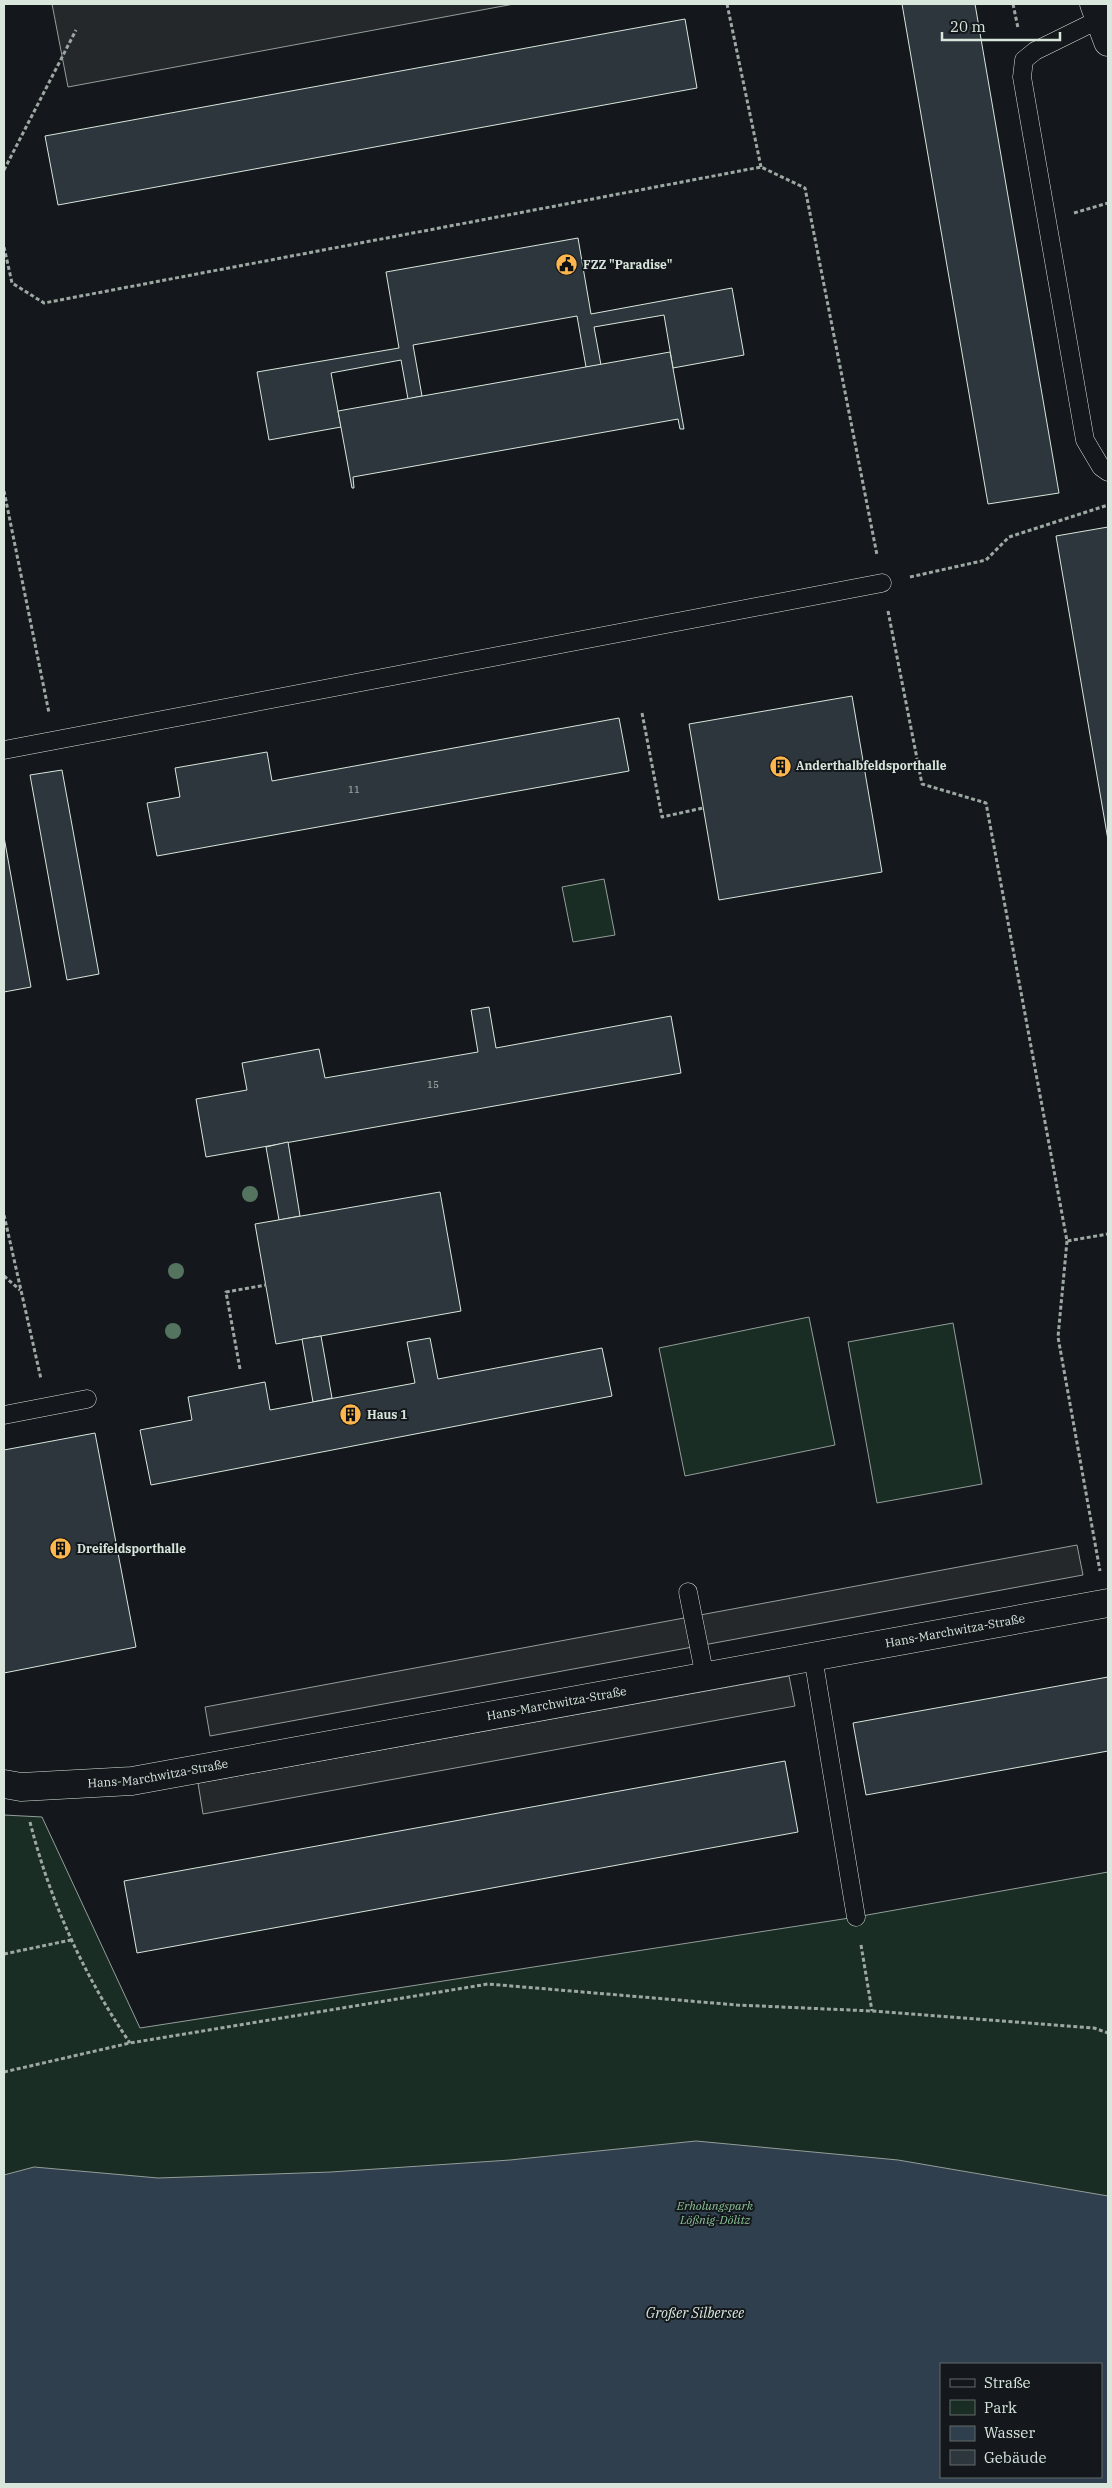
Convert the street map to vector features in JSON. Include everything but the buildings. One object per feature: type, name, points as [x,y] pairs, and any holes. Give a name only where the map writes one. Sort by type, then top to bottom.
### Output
[{"type":"street","name":"Hans-Marchwitza-Straße","points":[[12,1785],[132,1781],[1107,1603]]},
{"type":"lane","points":[[1101,22],[1035,51],[1024,60],[1022,77],[1085,440],[1101,467],[1108,472]]},
{"type":"lane","points":[[4,750],[882,583]]},
{"type":"lane","points":[[4,1415],[87,1399]]},
{"type":"lane","points":[[688,1592],[705,1677]]},
{"type":"lane","points":[[813,1657],[856,1917]]},
{"type":"path","points":[[727,4],[761,167]]},
{"type":"path","points":[[4,170],[76,30]]},
{"type":"path","points":[[4,247],[12,283],[44,303],[761,167],[805,188],[922,784],[986,802],[1067,1241],[1058,1337],[1107,1603]]},
{"type":"path","points":[[4,491],[55,739]]},
{"type":"path","points":[[882,583],[986,560],[1010,537],[1108,505]]},
{"type":"path","points":[[642,714],[662,817],[703,808]]},
{"type":"path","points":[[4,1215],[47,1407]]},
{"type":"path","points":[[1067,1241],[1108,1234]]},
{"type":"path","points":[[4,1276],[21,1291]]},
{"type":"path","points":[[240,1369],[226,1292],[266,1285]]},
{"type":"path","points":[[12,1785],[71,1940],[107,2009],[130,2043]]},
{"type":"path","points":[[856,1917],[872,2011]]},
{"type":"path","points":[[4,1954],[71,1940]]},
{"type":"path","points":[[4,2072],[130,2043],[488,1984],[737,2005],[872,2011],[1094,2028],[1108,2033]]},
{"type":"green space","points":[[604,879],[615,935],[573,942],[562,887]]},
{"type":"green space","points":[[809,1317],[835,1445],[685,1476],[659,1348]]},
{"type":"green space","points":[[953,1323],[982,1484],[877,1503],[848,1342]]},
{"type":"green space","name":"Erholungspark Lößnig-Dölitz","points":[[4,1815],[42,1817],[140,2028],[856,1917],[1108,1872],[1108,2484],[4,2484]]},
{"type":"shaded area","points":[[52,4],[514,4],[68,87]]},
{"type":"shaded area","points":[[1077,1545],[1083,1575],[210,1736],[205,1707]]},
{"type":"shaded area","points":[[789,1676],[795,1706],[203,1814],[198,1783]]},
{"type":"water","name":"Großer Silbersee","points":[[696,2141],[898,2160],[1108,2196],[1108,2484],[4,2484],[4,2175],[34,2167],[158,2178],[331,2172],[510,2160]]},
{"type":"place","name":"FZZ \"Paradise\"","points":[[567,265]]},
{"type":"place","name":"Anderthalbfeldsporthalle","points":[[780,766]]},
{"type":"place","name":"Haus 1","points":[[351,1415]]},
{"type":"place","name":"Dreifeldsporthalle","points":[[61,1549]]}]
